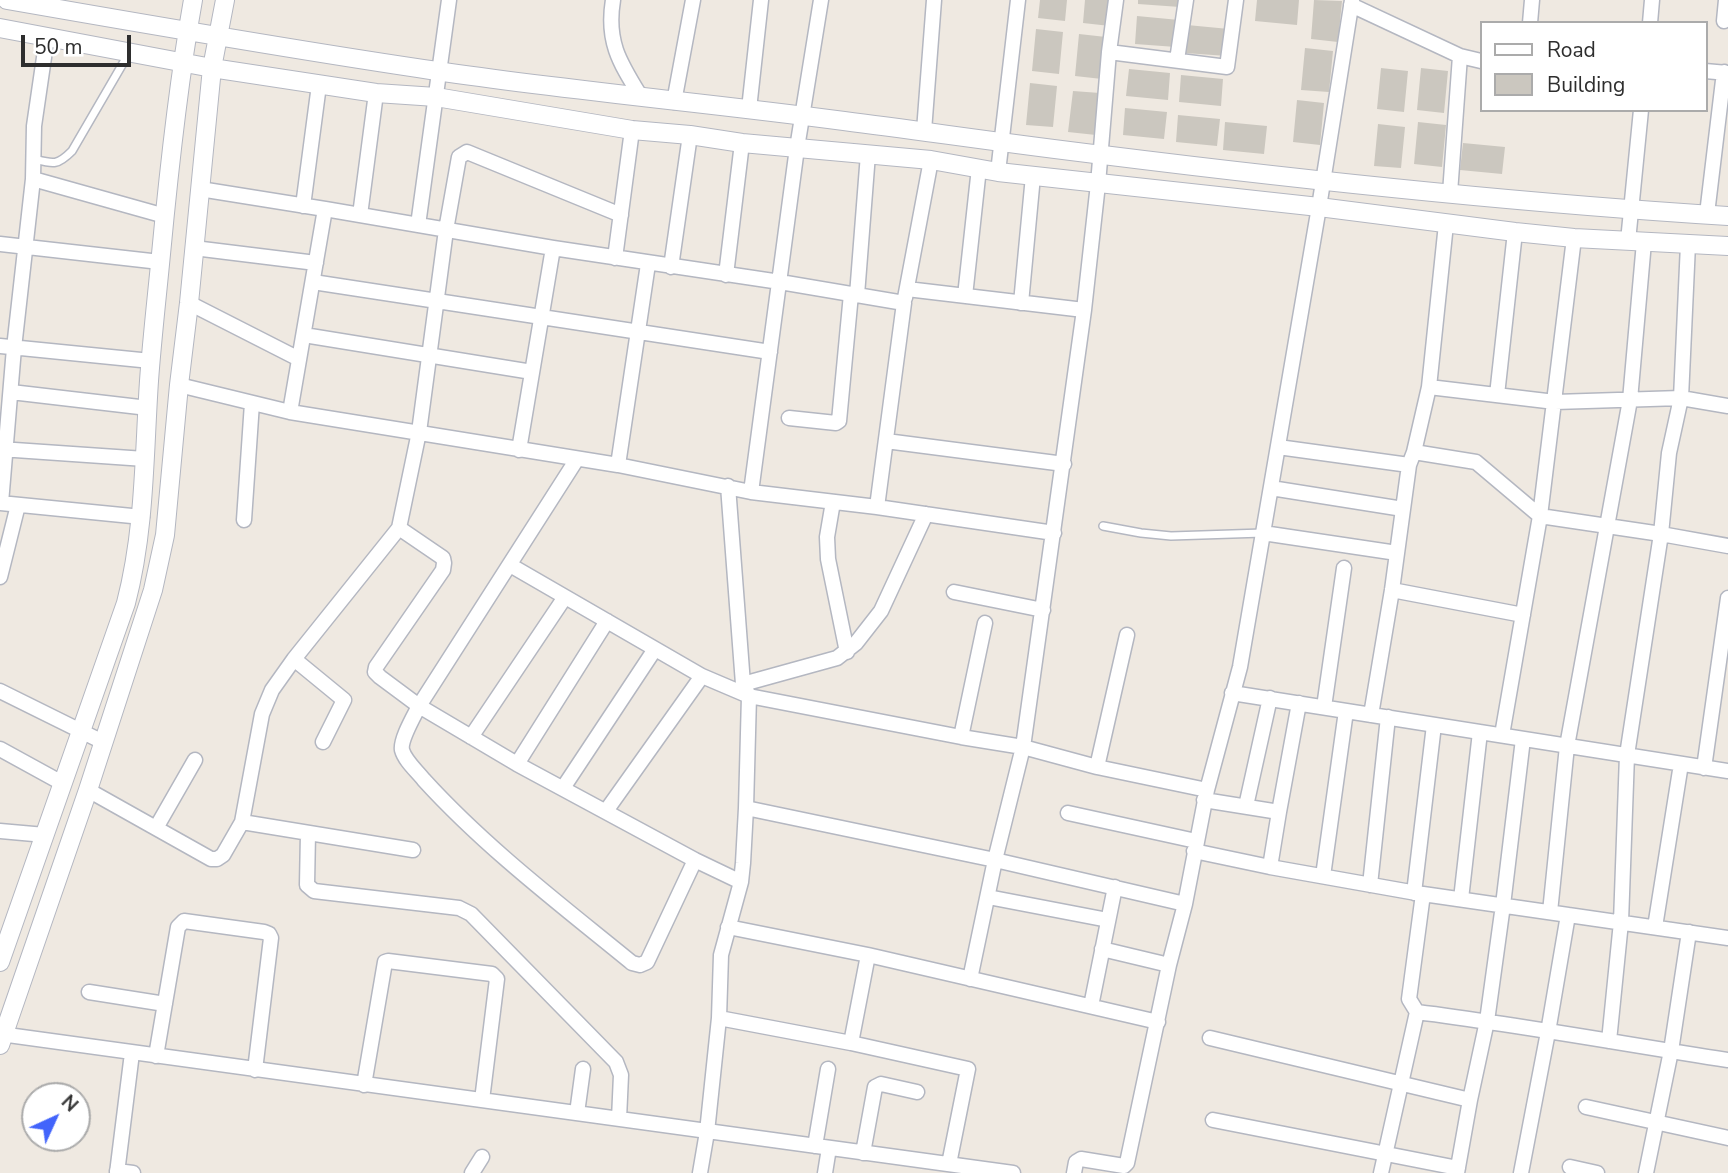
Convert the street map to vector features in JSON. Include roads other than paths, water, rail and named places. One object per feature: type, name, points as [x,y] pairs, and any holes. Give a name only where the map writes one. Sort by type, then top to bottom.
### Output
[{"type":"street","points":[[7,0],[439,72],[674,102],[802,115],[1101,155],[1324,181],[1631,210],[1728,216]]},
{"type":"street","points":[[0,962],[6,933],[45,835],[134,574],[142,517],[160,262],[182,61],[193,0]]},
{"type":"street","points":[[225,0],[212,68],[166,525],[160,560],[153,590],[88,790],[1,1038],[156,1056],[577,1113],[863,1153],[943,1167],[1013,1173]]},
{"type":"street","points":[[418,225],[449,0]]},
{"type":"street","points":[[613,0],[611,29],[614,45],[622,66],[641,97]]},
{"type":"street","points":[[674,102],[693,0]]},
{"type":"street","points":[[749,109],[761,0]]},
{"type":"street","points":[[751,492],[797,148],[821,0]]},
{"type":"street","points":[[924,131],[934,0]]},
{"type":"street","points":[[998,172],[1018,0]]},
{"type":"street","points":[[970,979],[995,860],[1023,747],[1084,310],[1116,0]]},
{"type":"street","points":[[1177,60],[1186,0]]},
{"type":"street","points":[[1109,52],[1227,66],[1236,0]]},
{"type":"street","points":[[1530,21],[1532,0]]},
{"type":"street","points":[[1650,21],[1652,0]]},
{"type":"street","points":[[1724,21],[1726,0]]},
{"type":"street","points":[[1074,1173],[1076,1162],[1081,1159],[1126,1165],[1169,965],[1185,904],[1205,795],[1240,667],[1352,3],[1460,56],[1480,61]]},
{"type":"street","points":[[0,28],[212,68],[367,92],[436,97],[632,130],[931,160],[998,172],[1319,207],[1515,232],[1574,238],[1728,246]]},
{"type":"street","points":[[47,37],[34,126],[33,179],[25,247],[7,347],[11,392],[3,449],[1,503],[142,517]]},
{"type":"street","points":[[1450,193],[1460,56]]},
{"type":"street","points":[[360,215],[367,92],[362,59]]},
{"type":"street","points":[[1707,71],[1726,72],[1707,215]]},
{"type":"street","points":[[303,206],[319,85]]},
{"type":"street","points":[[1550,912],[1567,746],[1630,400],[1636,241],[1631,210],[1641,112]]},
{"type":"street","points":[[615,258],[632,130]]},
{"type":"street","points":[[671,267],[690,135]]},
{"type":"street","points":[[726,275],[742,143]]},
{"type":"street","points":[[88,790],[211,859],[223,855],[242,822],[262,714],[272,690],[399,528],[419,432],[446,230],[459,157],[467,152],[621,215]]},
{"type":"street","points":[[789,418],[836,423],[839,421],[868,154]]},
{"type":"street","points":[[877,507],[905,296],[931,160]]},
{"type":"street","points":[[965,296],[979,168]]},
{"type":"street","points":[[1021,303],[1033,176]]},
{"type":"street","points":[[33,179],[165,216]]},
{"type":"street","points":[[200,188],[648,264],[854,295],[965,296],[1084,310]]},
{"type":"street","points":[[290,412],[325,209]]},
{"type":"street","points":[[1371,715],[1412,458],[1429,387],[1446,224]]},
{"type":"street","points":[[1497,395],[1515,232]]},
{"type":"street","points":[[1502,736],[1540,516],[1574,238]]},
{"type":"street","points":[[0,244],[160,262]]},
{"type":"street","points":[[1609,1041],[1620,922],[1628,755],[1661,534],[1669,453],[1681,398],[1688,244]]},
{"type":"street","points":[[194,248],[316,263]]},
{"type":"street","points":[[519,450],[553,248]]},
{"type":"street","points":[[618,465],[648,264]]},
{"type":"street","points":[[313,282],[770,352]]},
{"type":"street","points":[[189,303],[299,359]]},
{"type":"street","points":[[304,335],[532,372]]},
{"type":"street","points":[[7,347],[151,361]]},
{"type":"street","points":[[179,385],[290,412],[618,465],[751,492],[1054,533]]},
{"type":"street","points":[[1429,387],[1555,402],[1681,398],[1728,406]]},
{"type":"street","points":[[11,392],[148,408]]},
{"type":"street","points":[[244,520],[251,403]]},
{"type":"street","points":[[886,441],[1064,464]]},
{"type":"street","points":[[1278,447],[1476,462],[1540,516],[1728,546]]},
{"type":"street","points":[[3,449],[145,459]]},
{"type":"street","points":[[577,458],[418,706],[401,746],[404,756],[451,810],[523,874],[632,963],[640,965],[647,961],[695,860]]},
{"type":"street","points":[[700,1173],[719,1018],[721,955],[741,882],[746,808],[746,690],[727,486]]},
{"type":"street","points":[[1271,488],[1403,509]]},
{"type":"street","points":[[833,502],[827,537],[828,559],[847,652]]},
{"type":"street","points":[[0,577],[18,505]]},
{"type":"street","points":[[746,690],[847,652],[881,611],[926,514]]},
{"type":"street","points":[[399,528],[443,558],[444,563],[443,570],[376,667],[375,671],[380,677],[418,706],[517,764],[741,882]]},
{"type":"street","points":[[1263,533],[1397,553]]},
{"type":"street","points":[[510,565],[702,676],[746,690],[961,737],[1023,747],[1246,806],[1279,811]]},
{"type":"street","points":[[1324,707],[1344,568]]},
{"type":"street","points":[[1392,590],[1523,615]]},
{"type":"street","points":[[954,592],[1043,610]]},
{"type":"street","points":[[471,737],[565,597]]},
{"type":"street","points":[[1704,768],[1728,598]]},
{"type":"street","points":[[517,764],[607,621]]},
{"type":"street","points":[[961,737],[985,623]]},
{"type":"street","points":[[1097,767],[1127,635]]},
{"type":"street","points":[[563,788],[655,649]]},
{"type":"street","points":[[294,659],[344,700],[323,742]]},
{"type":"street","points":[[606,811],[702,676]]},
{"type":"street","points":[[0,691],[103,742]]},
{"type":"street","points":[[1232,693],[1728,771]]},
{"type":"street","points":[[1246,806],[1270,698]]},
{"type":"street","points":[[1270,867],[1299,703]]},
{"type":"street","points":[[1323,876],[1346,710]]},
{"type":"street","points":[[1370,885],[1388,717]]},
{"type":"street","points":[[1381,1173],[1417,1012],[1409,999],[1434,725]]},
{"type":"street","points":[[1461,899],[1480,732]]},
{"type":"street","points":[[1213,1121],[1457,1170],[1487,1021],[1523,739]]},
{"type":"street","points":[[0,749],[62,783]]},
{"type":"street","points":[[156,828],[195,760]]},
{"type":"street","points":[[1656,927],[1681,764]]},
{"type":"street","points":[[746,808],[995,860],[1185,904]]},
{"type":"street","points":[[1069,813],[1270,867],[1419,893],[1728,938]]},
{"type":"street","points":[[242,822],[413,850]]},
{"type":"street","points":[[0,831],[45,835]]},
{"type":"street","points":[[308,833],[307,885],[314,891],[459,908],[471,914],[616,1062],[621,1075],[619,1119]]},
{"type":"street","points":[[1091,1006],[1115,887]]},
{"type":"street","points":[[988,897],[1108,920]]},
{"type":"street","points":[[1521,1173],[1567,915]]},
{"type":"street","points":[[156,1056],[180,923],[184,921],[264,932],[271,938],[255,1070]]},
{"type":"street","points":[[729,927],[868,955],[1158,1022]]},
{"type":"street","points":[[1646,1173],[1671,1051],[1689,932]]},
{"type":"street","points":[[1102,949],[1169,965]]},
{"type":"street","points":[[851,1043],[868,955]]},
{"type":"street","points":[[364,1085],[385,962],[492,974],[497,979],[482,1100]]},
{"type":"street","points":[[89,992],[164,1004]]},
{"type":"street","points":[[1417,1012],[1728,1060]]},
{"type":"street","points":[[719,1018],[968,1069],[943,1167]]},
{"type":"street","points":[[1210,1038],[1470,1100]]},
{"type":"street","points":[[132,1053],[117,1172],[133,1173]]},
{"type":"street","points":[[577,1113],[583,1069]]},
{"type":"street","points":[[825,1173],[822,1147],[828,1069]]},
{"type":"street","points":[[863,1153],[875,1087],[881,1084],[917,1093]]},
{"type":"street","points":[[1586,1107],[1728,1138]]},
{"type":"street","points":[[472,1173],[482,1157]]},
{"type":"street","points":[[1570,1167],[1597,1173]]},
{"type":"lane","points":[[33,159],[59,163],[72,151],[130,52]]},
{"type":"lane","points":[[1103,526],[1171,536],[1263,533]]}]
